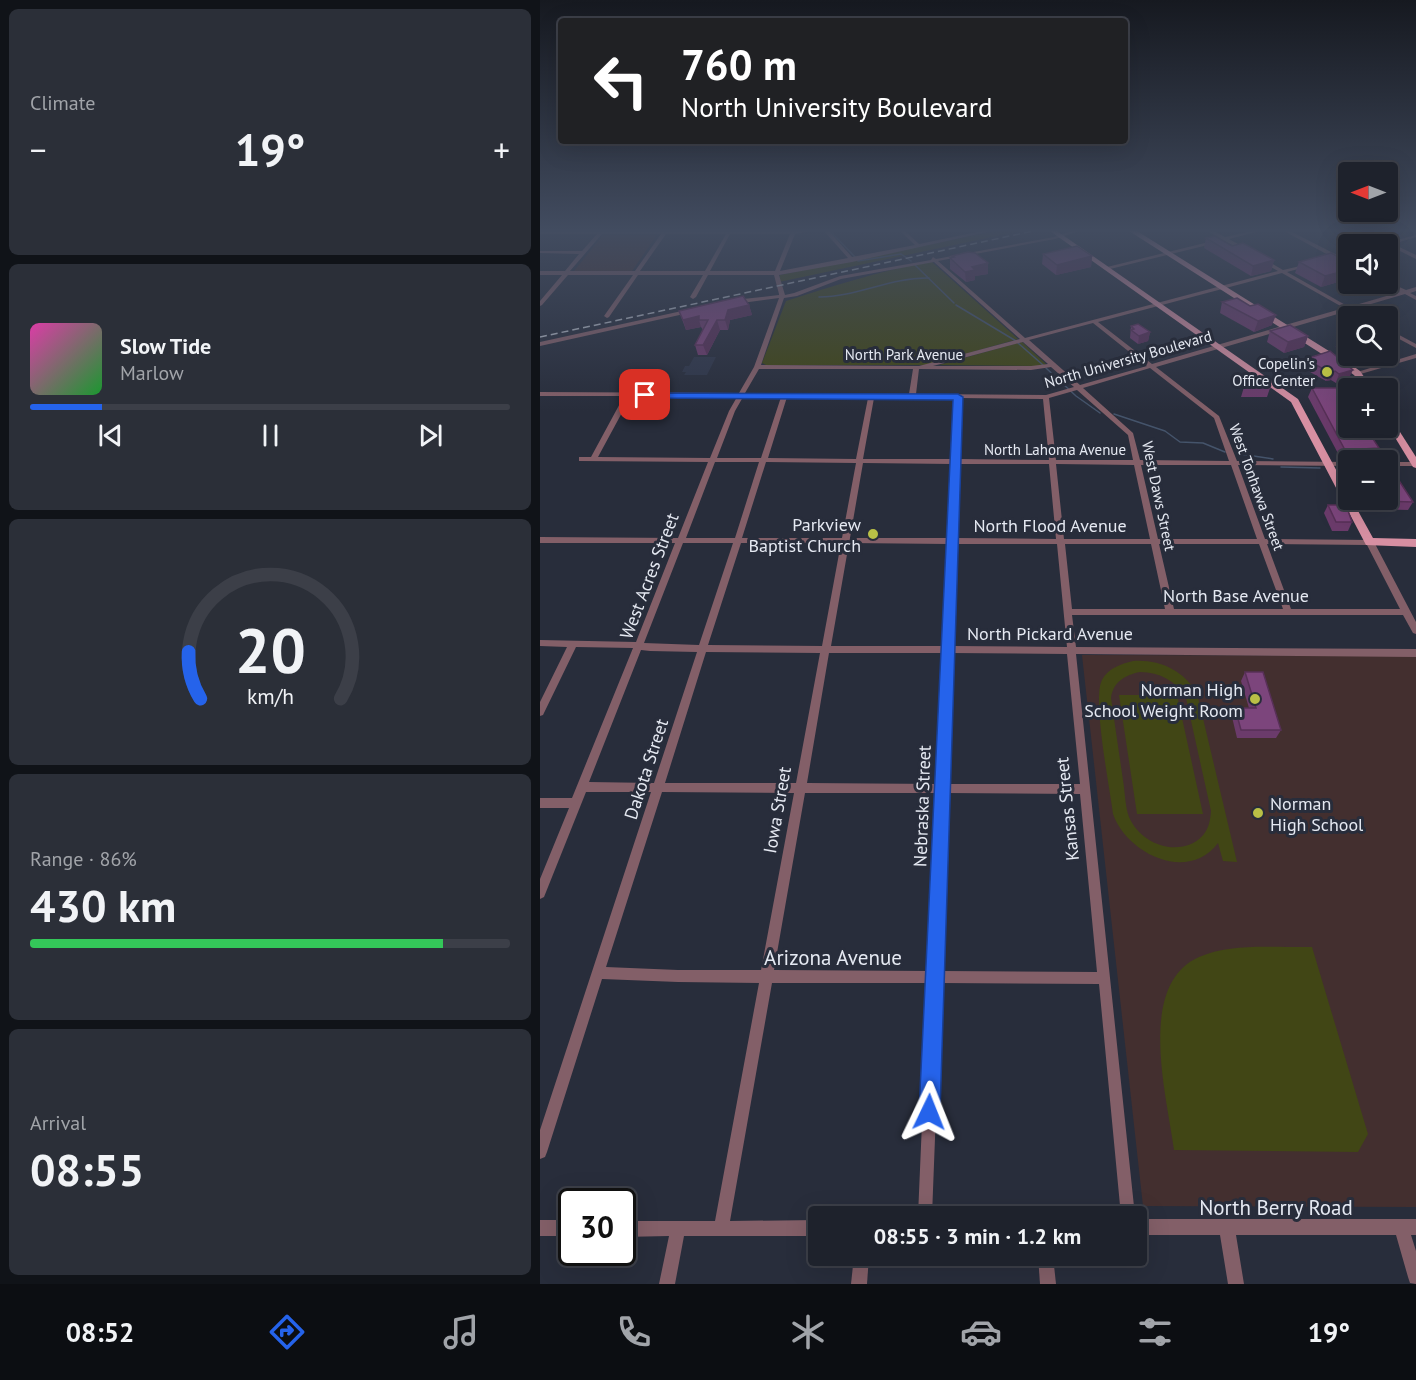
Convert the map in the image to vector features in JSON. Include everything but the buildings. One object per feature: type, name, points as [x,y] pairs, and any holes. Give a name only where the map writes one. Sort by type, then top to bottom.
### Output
[{"type":"main road","points":[[1140,291],[1295,401],[1370,542]]},
{"type":"main road","points":[[1228,291],[1288,327],[1360,378]]},
{"type":"main road","points":[[1398,436],[1416,464]]},
{"type":"main road","name":"North Flood Avenue","points":[[1370,542],[1416,543]]},
{"type":"street","points":[[540,304],[551,291]]},
{"type":"street","points":[[607,316],[624,291]]},
{"type":"street","points":[[693,297],[696,291]]},
{"type":"street","points":[[779,291],[782,299]]},
{"type":"street","points":[[729,304],[782,299],[817,291]]},
{"type":"street","name":"West Daws Street","points":[[968,291],[1050,365],[1072,390],[1129,432],[1133,440],[1170,611]]},
{"type":"street","points":[[912,397],[918,367],[1207,291]]},
{"type":"street","points":[[1316,291],[1344,306]]},
{"type":"street","name":"North University Boulevard","points":[[1359,306],[1410,291]]},
{"type":"street","points":[[1406,292],[1416,298]]},
{"type":"street","name":"West Acres Street","points":[[540,893],[712,460],[739,396],[757,367],[782,299]]},
{"type":"street","points":[[540,345],[697,311]]},
{"type":"street","name":"North University Boulevard","points":[[540,394],[1046,397],[1338,312]]},
{"type":"street","name":"West Tonhawa Street","points":[[1093,321],[1217,417],[1288,612]]},
{"type":"street","points":[[1398,336],[1416,346]]},
{"type":"street","points":[[1357,374],[1416,356]]},
{"type":"street","name":"North Park Avenue","points":[[757,367],[1040,368],[1050,365]]},
{"type":"street","points":[[593,459],[629,394]]},
{"type":"street","name":"Dakota Street","points":[[540,1152],[784,397]]},
{"type":"street","name":"Iowa Street","points":[[721,1229],[871,397]]},
{"type":"street","name":"Nebraska Street","points":[[925,1206],[958,397]]},
{"type":"street","name":"Kansas Street","points":[[1046,397],[1127,1206]]},
{"type":"street","name":"North Lahoma Avenue","points":[[582,459],[1338,464]]},
{"type":"street","points":[[1398,464],[1416,464]]},
{"type":"street","name":"North Flood Avenue","points":[[540,540],[1370,542]]},
{"type":"street","points":[[1370,542],[1416,631]]},
{"type":"street","name":"North Base Avenue","points":[[1066,612],[1406,612]]},
{"type":"street","name":"North Pickard Avenue","points":[[540,644],[702,648],[1416,653]]},
{"type":"street","points":[[540,712],[573,644]]},
{"type":"street","points":[[582,787],[1084,789]]},
{"type":"street","points":[[540,802],[576,802]]},
{"type":"street","name":"Arizona Avenue","points":[[598,973],[1103,978]]},
{"type":"street","name":"North Berry Road","points":[[1147,1227],[1409,1227]]},
{"type":"street","points":[[1409,1227],[1416,1277]]},
{"type":"street","points":[[540,1228],[558,1228]]},
{"type":"street","points":[[636,1229],[808,1228]]},
{"type":"street","points":[[1227,1228],[1236,1284]]},
{"type":"street","points":[[667,1284],[678,1229]]},
{"type":"street","points":[[860,1284],[861,1266]]},
{"type":"street","points":[[1047,1266],[1048,1284]]},
{"type":"shaded area","points":[[694,357],[716,357],[707,375],[684,375],[686,372],[682,372],[685,366],[689,366]]},
{"type":"shaded area","name":"Norman High School","points":[[1082,655],[1416,656],[1416,1207],[1143,1206]]},
{"type":"green space","points":[[819,291],[964,291],[1018,339],[926,365],[766,365],[762,363],[786,301]]},
{"type":"green space","points":[[1022,342],[1046,364],[1041,366],[939,365]]},
{"type":"green space","points":[[1133,661],[1152,662],[1170,668],[1185,678],[1197,693],[1237,862],[1223,861],[1218,843],[1205,855],[1191,861],[1175,862],[1160,858],[1144,851],[1120,828],[1113,814],[1100,724],[1099,690],[1108,672]],"holes":[[[1147,672],[1172,682],[1186,698],[1211,811],[1210,822],[1204,834],[1191,844],[1182,847],[1163,846],[1147,838],[1134,825],[1127,808],[1111,698],[1114,688],[1125,677]]]},
{"type":"green space","points":[[1119,695],[1177,695],[1203,814],[1137,814]]},
{"type":"green space","points":[[1312,947],[1368,1134],[1358,1152],[1174,1150],[1162,1073],[1160,1044],[1162,1016],[1168,991],[1180,971],[1199,957],[1226,949]]},
{"type":"waterway","points":[[819,297],[860,291]]},
{"type":"waterway","points":[[942,291],[954,303]]},
{"type":"waterway","points":[[956,305],[1016,341]]},
{"type":"waterway","points":[[1018,343],[1043,365]]},
{"type":"waterway","points":[[1046,368],[1076,396],[1100,413]]},
{"type":"waterway","points":[[1114,414],[1165,431],[1180,442],[1203,443],[1225,452]]},
{"type":"waterway","points":[[1240,454],[1273,459]]},
{"type":"waterway","points":[[1281,467],[1320,468]]},
{"type":"railway","points":[[540,337],[754,291]]},
{"type":"place","name":"Copelin's Office Center","points":[[1327,372]]},
{"type":"place","name":"Parkview Baptist Church","points":[[873,534]]},
{"type":"place","name":"Norman High School Weight Room","points":[[1255,699]]},
{"type":"place","name":"Norman High School","points":[[1258,813]]},
{"type":"route","points":[[645,395],[958,397],[929,1112]]}]
